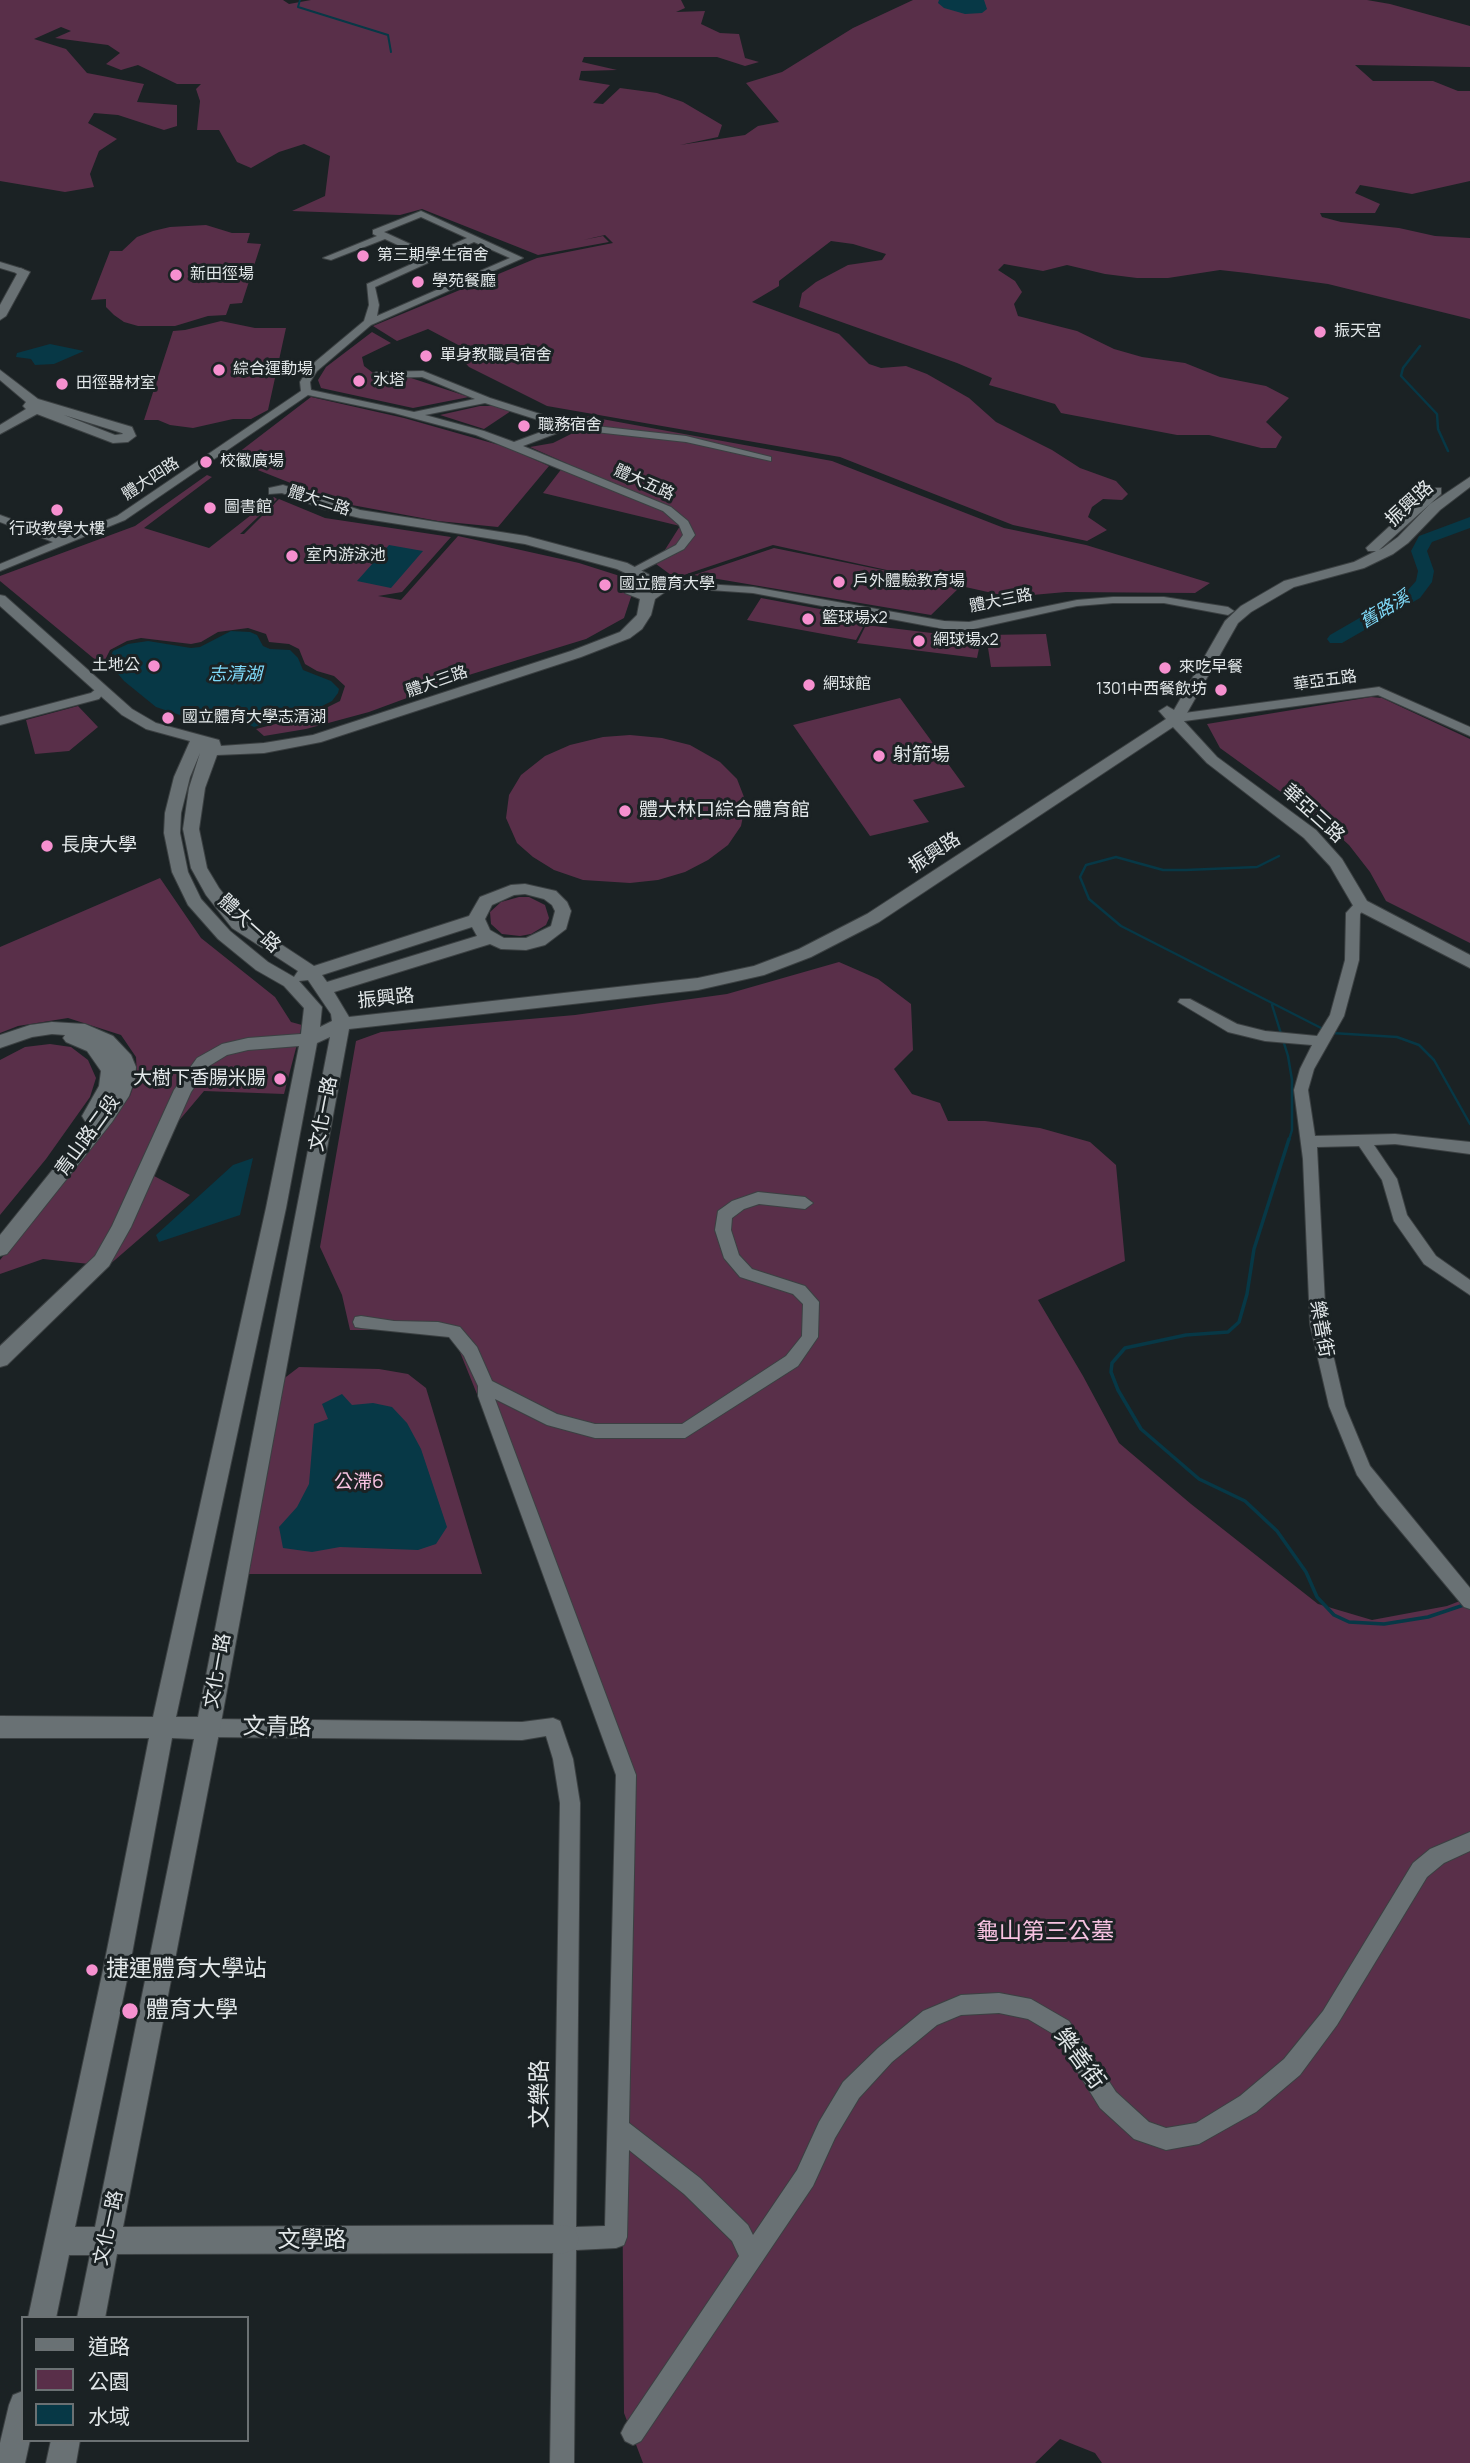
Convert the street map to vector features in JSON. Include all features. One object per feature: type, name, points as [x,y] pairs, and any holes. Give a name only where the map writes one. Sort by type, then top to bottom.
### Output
[{"type":"street","points":[[306,392],[306,382],[313,369],[368,323],[518,258],[421,214],[376,232],[431,257]]},
{"type":"street","points":[[328,258],[384,236]]},
{"type":"street","points":[[368,323],[374,305],[370,286],[375,282],[475,238]]},
{"type":"street","points":[[0,265],[24,272],[0,316]]},
{"type":"street","points":[[0,303],[20,271]]},
{"type":"street","points":[[0,374],[36,405],[127,430],[130,436],[113,439],[36,405],[0,382]]},
{"type":"street","points":[[376,375],[423,374],[486,400],[567,426],[686,439],[768,459]]},
{"type":"street","name":"體大五路","points":[[306,392],[413,415],[514,446],[667,509],[684,523],[690,535],[643,586]]},
{"type":"street","name":"體大四路","points":[[0,568],[121,518],[306,392]]},
{"type":"street","points":[[413,415],[486,400]]},
{"type":"street","points":[[0,424],[36,405]]},
{"type":"street","points":[[0,429],[36,405]]},
{"type":"street","points":[[514,446],[567,426]]},
{"type":"street","name":"振興路","points":[[1233,613],[1266,586],[1289,576],[1365,553],[1388,537],[1421,503],[1452,479],[1470,471]]},
{"type":"street","name":"振興路","points":[[1233,613],[1289,584],[1359,565],[1388,551],[1403,540],[1435,507],[1470,481]]},
{"type":"street","name":"體大二路","points":[[283,489],[328,506],[360,514],[526,540],[595,556],[643,586],[612,568],[584,559],[513,542],[349,516],[317,509],[273,492],[283,489]]},
{"type":"street","points":[[0,518],[64,542]]},
{"type":"street","name":"體大三路","points":[[205,745],[264,748],[316,739],[586,650],[625,635],[637,626],[644,615],[643,586],[753,590],[944,625],[969,626],[1077,604],[1113,600],[1164,600],[1233,613]]},
{"type":"street","points":[[0,599],[124,721],[147,732],[205,745]]},
{"type":"street","points":[[0,610],[95,692]]},
{"type":"street","name":"振興路","points":[[310,1036],[341,1019],[706,971],[780,952],[824,933],[1171,714],[1233,621],[1233,613]]},
{"type":"street","name":"華亞五路","points":[[1171,714],[1379,691],[1470,732]]},
{"type":"street","points":[[0,712],[95,692]]},
{"type":"street","points":[[0,721],[95,692]]},
{"type":"street","name":"華亞三路","points":[[1171,714],[1212,760],[1280,809],[1318,841],[1353,887],[1361,905]]},
{"type":"street","name":"體大一路","points":[[205,745],[191,829],[199,868],[212,891],[238,924],[311,972],[326,989],[341,1019]]},
{"type":"street","name":"體大一路","points":[[205,745],[182,777],[173,813],[172,833],[180,872],[194,901],[224,935],[262,966],[290,982],[313,1007],[310,1036]]},
{"type":"street","points":[[511,890],[539,891],[550,895],[563,911],[558,929],[539,941],[513,945],[490,938],[479,926],[479,910],[486,901],[511,890]]},
{"type":"street","points":[[1361,905],[1470,962]]},
{"type":"street","name":"樂善街","points":[[1361,905],[1353,913],[1352,960],[1337,1016],[1307,1069],[1301,1090],[1308,1142],[1318,1324],[1337,1406],[1363,1470],[1384,1499],[1465,1594]]},
{"type":"street","points":[[290,982],[311,972],[477,919]]},
{"type":"street","points":[[326,989],[490,938]]},
{"type":"street","points":[[1185,1002],[1233,1028],[1265,1036],[1325,1034]]},
{"type":"street","name":"文化一路","points":[[91,2316],[208,1727],[341,1019]]},
{"type":"street","name":"青山路二段","points":[[0,1042],[30,1031],[69,1028],[85,1030],[107,1040],[122,1055],[127,1067],[127,1079],[106,1117],[0,1249]]},
{"type":"street","points":[[0,1349],[81,1273],[99,1251],[176,1088],[196,1059],[230,1042],[310,1036]]},
{"type":"street","points":[[0,1359],[88,1276],[107,1253],[183,1090],[203,1062],[222,1050],[310,1036]]},
{"type":"street","name":"文化一路","points":[[42,2316],[114,1982],[162,1728],[276,1209],[310,1036]]},
{"type":"street","name":"青山路二段","points":[[0,1054],[30,1041],[54,1037],[77,1039],[93,1047],[103,1057],[110,1071],[108,1086],[89,1119],[64,1156],[0,1235]]},
{"type":"street","points":[[1362,1139],[1389,1179],[1400,1217],[1430,1260],[1470,1289]]},
{"type":"street","points":[[1308,1142],[1395,1139],[1470,1148]]},
{"type":"street","points":[[486,1386],[553,1420],[595,1431],[685,1431],[792,1361],[810,1337],[811,1302],[799,1290],[746,1273],[732,1258],[723,1230],[724,1215],[738,1205],[758,1198],[806,1203]]},
{"type":"street","points":[[361,1322],[394,1327],[438,1328],[454,1332],[471,1352],[486,1386],[486,1396],[626,1775],[616,2237],[565,2239]]},
{"type":"street","name":"文青路","points":[[0,1727],[523,1731],[553,1727]]},
{"type":"street","name":"文樂路","points":[[553,1727],[563,1759],[570,1803],[562,2463]]},
{"type":"street","name":"樂善街","points":[[633,2433],[805,2178],[827,2130],[851,2090],[885,2055],[930,2018],[961,2005],[999,2003],[1031,2009],[1062,2028],[1108,2100],[1142,2131],[1167,2139],[1199,2133],[1248,2104],[1292,2067],[1331,2018],[1420,1870],[1437,1856],[1470,1841]]},
{"type":"street","points":[[619,2129],[692,2186],[740,2233],[751,2255]]},
{"type":"street","name":"文學路","points":[[58,2241],[565,2239]]},
{"type":"street","points":[[10,2463],[21,2414]]},
{"type":"street","points":[[61,2463],[66,2442]]},
{"type":"green space","points":[[0,0],[283,0],[289,4],[311,0],[681,0],[685,8],[676,12],[705,11],[701,24],[720,33],[739,34],[745,58],[759,62],[745,66],[717,57],[584,57],[582,62],[617,70],[581,71],[579,80],[610,85],[593,103],[603,104],[620,88],[657,93],[683,102],[722,125],[718,137],[680,145],[745,135],[758,126],[779,122],[746,83],[782,72],[853,28],[913,0],[1367,0],[1390,4],[1470,26],[1470,67],[1355,65],[1373,81],[1433,81],[1458,91],[1470,91],[1470,181],[1412,194],[1360,185],[1355,193],[1380,204],[1375,213],[1320,213],[1322,217],[1341,222],[1399,228],[1435,236],[1470,238],[1470,319],[1328,284],[1220,270],[1168,278],[1137,278],[1067,265],[1043,271],[1004,264],[998,270],[1015,281],[1022,292],[1014,304],[1018,316],[1077,331],[1114,349],[1142,357],[1185,363],[1220,377],[1266,386],[1289,398],[1266,422],[1282,437],[1276,448],[1261,448],[1209,435],[1177,435],[1061,413],[1055,404],[989,385],[992,378],[957,363],[799,307],[802,293],[816,282],[848,265],[882,260],[886,254],[853,244],[831,241],[779,281],[779,286],[752,302],[839,334],[869,364],[881,368],[906,366],[927,374],[969,398],[996,422],[1052,450],[1080,468],[1116,481],[1128,494],[1122,500],[1103,499],[1092,507],[1088,517],[1107,530],[1087,541],[1013,525],[840,457],[547,406],[469,367],[459,356],[462,347],[428,329],[397,341],[373,326],[537,258],[613,243],[605,235],[583,240],[603,236],[609,242],[538,255],[422,209],[400,215],[292,211],[325,196],[330,156],[304,144],[279,152],[251,168],[237,162],[219,130],[197,130],[200,101],[196,89],[201,84],[177,84],[138,65],[121,70],[106,64],[120,53],[108,45],[55,38],[71,31],[61,27],[34,39],[66,49],[87,73],[144,84],[137,102],[177,105],[177,126],[164,130],[118,115],[94,113],[88,123],[117,139],[99,151],[90,174],[94,187],[65,192],[0,181]]},
{"type":"green space","name":"新田徑場","points":[[206,225],[232,233],[250,233],[247,243],[261,244],[242,303],[230,304],[226,315],[208,316],[175,326],[138,326],[124,322],[114,315],[106,307],[106,299],[91,300],[110,251],[122,251],[137,237],[153,231]]},
{"type":"green space","name":"綜合運動場","points":[[221,321],[255,328],[286,328],[268,410],[251,419],[233,419],[193,428],[170,425],[158,420],[144,420],[173,331]]},
{"type":"green space","points":[[372,332],[391,343],[362,357],[364,366],[381,379],[408,377],[469,397],[413,408],[321,388],[318,380],[326,367]]},
{"type":"green space","points":[[311,397],[404,418],[506,447],[549,466],[498,527],[438,521],[341,503],[230,459]]},
{"type":"green space","points":[[480,406],[497,406],[511,411],[484,429],[440,415]]},
{"type":"green space","points":[[580,415],[832,461],[1004,528],[1086,545],[1210,583],[1195,593],[1066,592],[1010,597],[961,586],[931,615],[694,575],[774,548],[946,583],[773,545],[675,578],[656,564],[680,526],[543,493],[566,463],[530,447],[553,443],[571,434]]},
{"type":"green space","points":[[207,475],[212,477],[144,528],[209,548],[274,497],[277,499],[240,534],[244,534],[279,499],[325,518],[451,537],[402,592],[378,596],[401,600],[458,536],[579,563],[623,577],[632,594],[624,618],[586,639],[472,674],[369,712],[306,729],[264,736],[256,729],[314,714],[340,701],[345,686],[334,676],[305,664],[299,649],[289,644],[269,642],[266,634],[248,628],[218,632],[201,642],[191,644],[141,638],[127,641],[110,650],[105,660],[98,662],[0,581],[0,576],[135,526]]},
{"type":"green space","name":"籃球場x2","points":[[761,598],[868,618],[856,640],[747,620]]},
{"type":"green space","name":"網球場x2","points":[[866,625],[981,639],[977,658],[857,643]]},
{"type":"green space","name":"網球場x2","points":[[1046,634],[1051,666],[991,667],[986,635]]},
{"type":"green space","points":[[1371,697],[1382,698],[1470,739],[1470,943],[1386,901],[1370,872],[1349,845],[1328,826],[1220,748],[1207,724]]},
{"type":"green space","name":"射箭場","points":[[900,698],[965,787],[913,800],[929,822],[870,836],[793,725]]},
{"type":"green space","points":[[78,706],[98,727],[69,751],[35,754],[26,720]]},
{"type":"green space","name":"體大林口綜合體育館","points":[[630,735],[662,738],[690,745],[720,762],[737,779],[744,797],[743,816],[741,826],[728,845],[685,872],[658,880],[630,883],[583,880],[554,870],[517,843],[506,818],[509,795],[521,775],[545,756],[570,745],[603,737]]},
{"type":"green space","points":[[160,878],[201,938],[275,997],[291,1022],[302,1025],[284,1094],[204,1091],[139,1168],[190,1195],[108,1266],[43,1259],[0,1274],[0,1260],[130,1096],[137,1076],[136,1057],[121,1035],[68,1018],[18,1026],[0,1033],[0,947]]},
{"type":"green space","points":[[529,897],[545,905],[549,918],[546,925],[531,934],[502,934],[491,924],[490,912],[501,902]]},
{"type":"green space","name":"龜山第三公墓","points":[[839,962],[878,979],[911,1004],[913,1050],[894,1069],[912,1094],[940,1103],[948,1121],[985,1121],[1040,1128],[1090,1142],[1116,1165],[1125,1261],[1038,1300],[1119,1443],[1191,1504],[1318,1604],[1372,1620],[1447,1606],[1470,1597],[1470,2463],[1102,2463],[1095,2453],[1060,2439],[1035,2463],[643,2463],[624,2413],[619,1744],[451,1330],[350,1330],[342,1295],[320,1247],[356,1041],[381,1032],[575,1015],[727,994]]},
{"type":"green space","points":[[50,1044],[71,1047],[88,1060],[96,1078],[90,1097],[46,1159],[0,1215],[0,1060],[25,1047]]},
{"type":"green space","name":"公滯6","points":[[299,1367],[379,1369],[408,1374],[426,1388],[482,1574],[248,1574],[282,1380]]},
{"type":"water","points":[[939,0],[984,0],[987,9],[982,13],[965,14],[944,8],[938,3]]},
{"type":"water","points":[[50,344],[84,351],[54,364],[35,365],[31,359],[16,357],[17,353]]},
{"type":"water","points":[[389,545],[423,551],[391,588],[357,581]]},
{"type":"water","name":"志清湖","points":[[231,631],[257,635],[263,646],[270,649],[290,650],[298,658],[303,670],[331,681],[339,689],[338,693],[332,701],[318,708],[254,727],[231,716],[195,720],[156,707],[124,681],[108,662],[113,651],[128,644],[148,641],[200,647]]},
{"type":"water","points":[[253,1158],[240,1215],[159,1242],[156,1235],[233,1165]]},
{"type":"water","points":[[342,1394],[352,1405],[373,1403],[392,1407],[407,1423],[421,1449],[447,1527],[436,1544],[418,1550],[340,1547],[312,1552],[283,1548],[279,1527],[297,1507],[309,1484],[314,1424],[328,1419],[322,1404]]},
{"type":"waterway","points":[[300,0],[298,7],[388,35],[391,52]]},
{"type":"waterway","points":[[1420,346],[1403,368],[1401,376],[1437,414],[1438,429],[1448,451]]},
{"type":"waterway","name":"舊路溪","points":[[1336,639],[1414,594],[1424,582],[1426,571],[1419,551],[1425,539],[1470,522]]},
{"type":"waterway","points":[[1279,856],[1257,867],[1186,870],[1163,870],[1116,857],[1086,865],[1080,877],[1089,899],[1121,926],[1325,1030]]},
{"type":"waterway","points":[[1272,1005],[1288,1056],[1292,1080],[1292,1130],[1289,1140]]},
{"type":"waterway","points":[[1332,1033],[1397,1037],[1419,1045],[1434,1060],[1470,1124]]},
{"type":"waterway","points":[[1289,1139],[1254,1249],[1247,1294],[1239,1322],[1228,1332],[1186,1335],[1125,1348],[1112,1363],[1111,1372],[1118,1390],[1141,1429],[1199,1479],[1245,1501],[1277,1531],[1306,1572],[1317,1597],[1334,1615],[1349,1622],[1384,1624],[1428,1617],[1470,1603]]},
{"type":"place","name":"第三期學生宿舍","points":[[363,256]]},
{"type":"place","name":"新田徑場","points":[[176,275]]},
{"type":"place","name":"學苑餐廳","points":[[418,282]]},
{"type":"place","name":"振天宮","points":[[1320,332]]},
{"type":"place","name":"單身教職員宿舍","points":[[426,356]]},
{"type":"place","name":"綜合運動場","points":[[219,370]]},
{"type":"place","name":"水塔","points":[[359,381]]},
{"type":"place","name":"田徑器材室","points":[[62,384]]},
{"type":"place","name":"職務宿舍","points":[[524,426]]},
{"type":"place","name":"校徽廣場","points":[[206,462]]},
{"type":"place","name":"圖書館","points":[[210,508]]},
{"type":"place","name":"行政教學大樓","points":[[57,510]]},
{"type":"place","name":"室內游泳池","points":[[292,556]]},
{"type":"place","name":"戶外體驗教育場","points":[[839,582]]},
{"type":"place","name":"國立體育大學","points":[[605,585]]},
{"type":"place","name":"籃球場x2","points":[[808,619]]},
{"type":"place","name":"網球場x2","points":[[919,641]]},
{"type":"place","name":"土地公","points":[[154,666]]},
{"type":"place","name":"來吃早餐","points":[[1165,668]]},
{"type":"place","name":"網球館","points":[[809,685]]},
{"type":"place","name":"1301中西餐飲坊","points":[[1221,690]]},
{"type":"place","name":"國立體育大學志清湖","points":[[168,718]]},
{"type":"place","name":"射箭場","points":[[879,756]]},
{"type":"place","name":"體大林口綜合體育館","points":[[625,811]]},
{"type":"place","name":"長庚大學","points":[[47,846]]},
{"type":"place","name":"大樹下香腸米腸","points":[[280,1079]]},
{"type":"place","name":"捷運體育大學站","points":[[92,1970]]},
{"type":"place","name":"體育大學","points":[[130,2011]]}]
